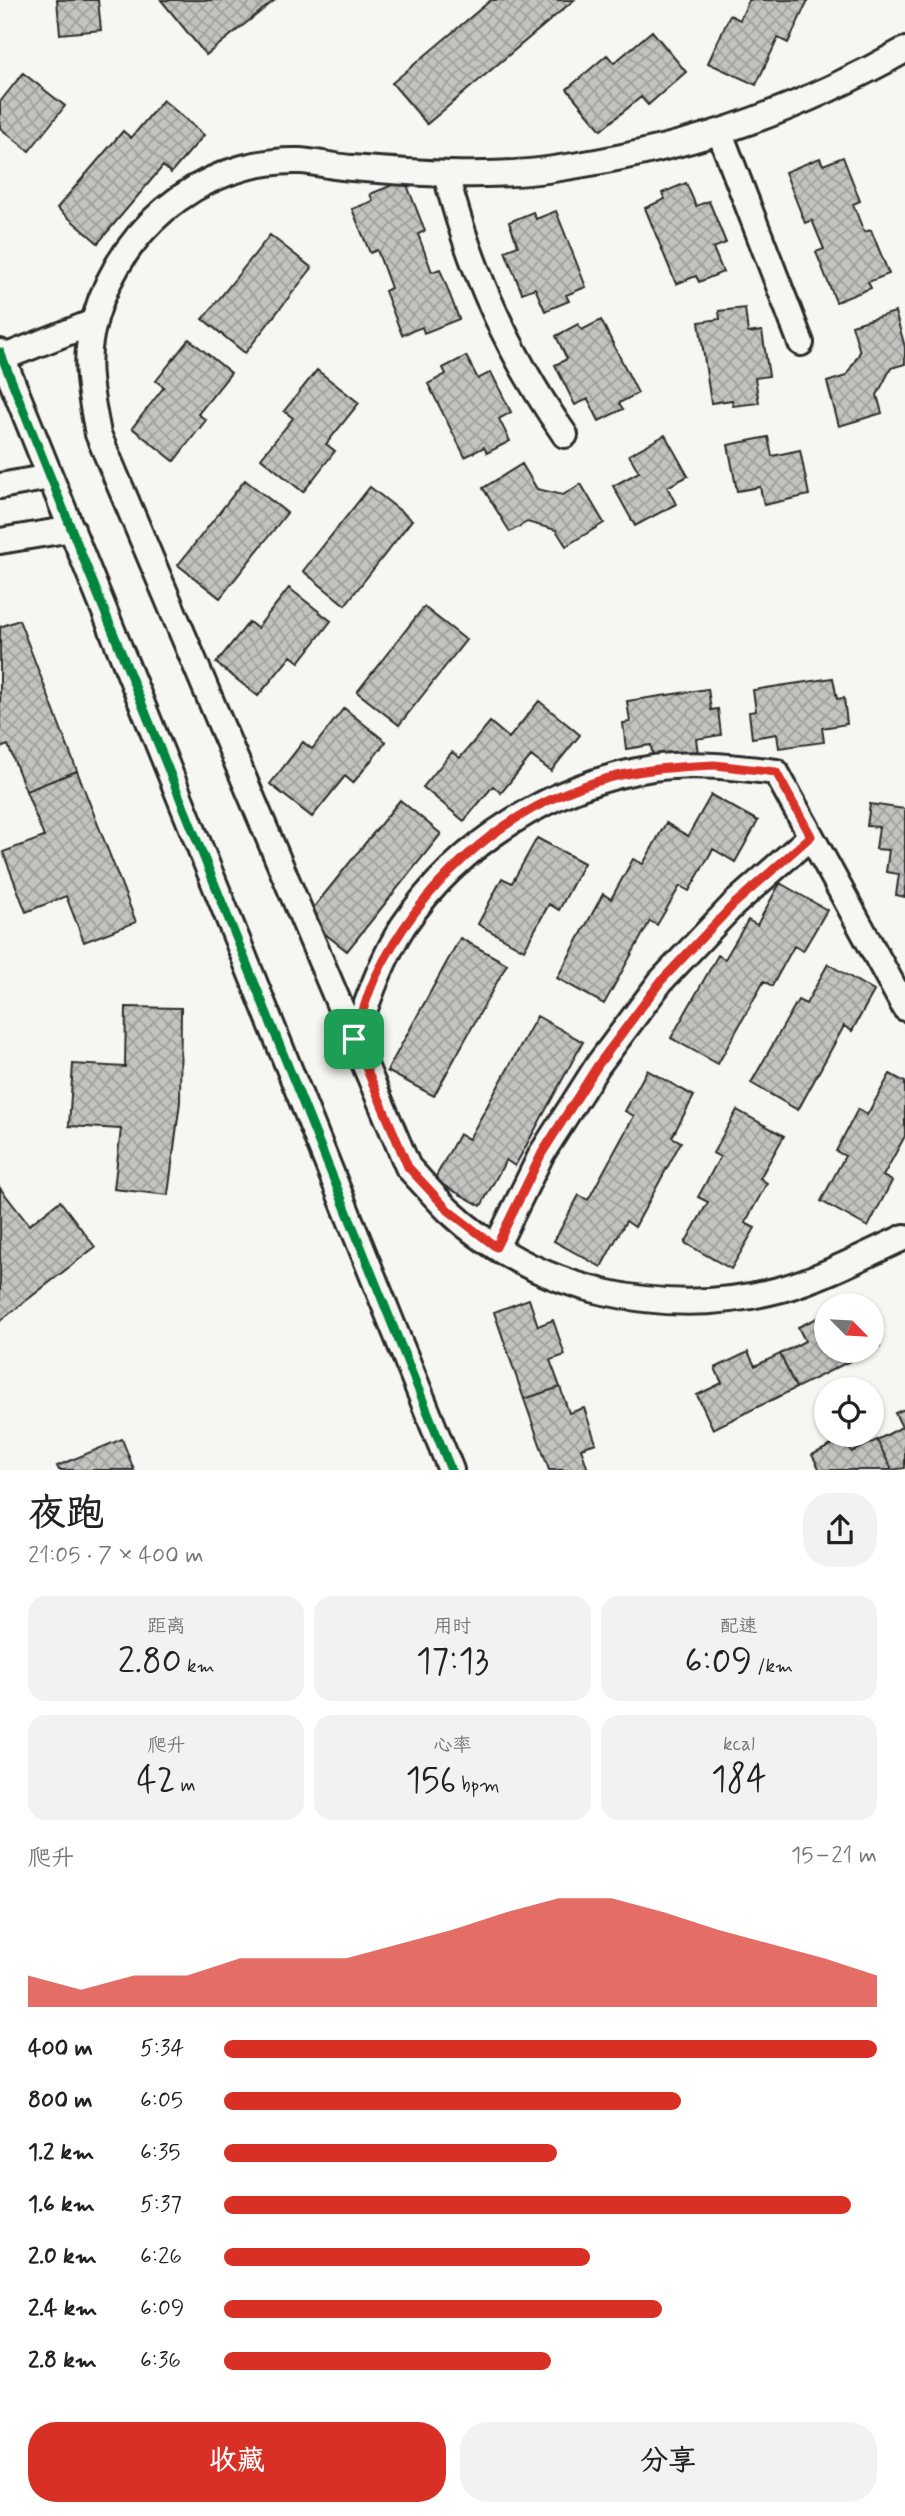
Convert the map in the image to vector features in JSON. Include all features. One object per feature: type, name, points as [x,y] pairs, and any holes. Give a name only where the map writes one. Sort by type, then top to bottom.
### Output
[{"type":"street","points":[[905,50],[859,76],[792,106],[720,133],[640,155],[544,170],[446,174],[348,168],[299,161],[250,166],[204,182],[162,209],[128,245],[104,288],[94,322],[90,336],[88,385],[98,434],[408,1167],[449,1211],[496,1247],[549,1275],[605,1294],[665,1302],[724,1301],[783,1289],[905,1237]]},
{"type":"street","points":[[720,133],[802,343]]},
{"type":"street","points":[[446,174],[469,254],[495,317],[520,366],[565,435]]},
{"type":"street","points":[[94,322],[1,355],[451,1469]]},
{"type":"street","points":[[0,486],[51,477]]},
{"type":"street","points":[[0,541],[72,529]]},
{"type":"street","points":[[354,1039],[374,981],[403,927],[441,879],[487,838],[538,805],[607,779],[654,768],[715,765],[776,772],[905,1008]]},
{"type":"street","points":[[496,1247],[542,1153],[598,1065],[653,992],[733,905],[811,836]]},
{"type":"building","points":[[57,0],[98,0],[101,30],[60,34]]},
{"type":"building","points":[[161,0],[275,0],[206,55]]},
{"type":"building","points":[[491,0],[574,0],[427,124],[392,83]]},
{"type":"building","points":[[749,0],[808,0],[788,43],[778,38],[756,85],[708,63],[730,15],[740,20]]},
{"type":"building","points":[[652,31],[686,72],[648,105],[641,97],[601,130],[567,89],[607,55],[614,63]]},
{"type":"building","points":[[23,73],[65,106],[29,151],[0,128],[0,102]]},
{"type":"building","points":[[163,100],[204,135],[171,173],[163,166],[98,243],[57,208],[123,131],[131,138]]},
{"type":"building","points":[[843,157],[860,201],[853,204],[864,232],[871,230],[889,274],[868,282],[871,288],[836,302],[816,252],[824,249],[812,220],[805,223],[785,172],[820,158],[823,165]]},
{"type":"building","points":[[405,180],[425,231],[418,234],[432,272],[440,269],[459,319],[424,333],[422,327],[402,335],[385,291],[391,288],[377,250],[370,253],[352,209],[373,201],[370,194]]},
{"type":"building","points":[[686,183],[696,206],[709,201],[726,243],[713,248],[723,272],[699,282],[696,276],[676,284],[645,208],[665,199],[662,193]]},
{"type":"building","points":[[556,211],[586,287],[566,295],[569,301],[545,311],[535,288],[522,293],[505,251],[518,246],[509,222],[533,212],[536,219]]},
{"type":"building","points":[[270,235],[312,268],[245,353],[203,319]]},
{"type":"building","points":[[745,308],[748,333],[762,331],[769,376],[755,378],[759,403],[733,406],[732,400],[711,403],[699,322],[720,319],[719,311]]},
{"type":"building","points":[[895,312],[905,347],[905,364],[891,368],[877,395],[882,413],[839,426],[827,382],[846,376],[860,352],[852,325]]},
{"type":"building","points":[[601,320],[638,393],[619,403],[623,409],[599,421],[588,399],[575,405],[555,365],[567,359],[556,336],[578,324],[582,330]]},
{"type":"building","points":[[189,339],[231,373],[198,414],[206,420],[174,461],[132,428],[164,387],[156,381]]},
{"type":"building","points":[[466,356],[478,379],[491,372],[511,412],[499,419],[510,441],[487,453],[484,447],[465,457],[428,384],[446,374],[443,368]]},
{"type":"building","points":[[317,370],[359,403],[326,444],[335,451],[303,492],[261,458],[293,418],[284,411]]},
{"type":"building","points":[[665,435],[688,476],[667,487],[676,504],[635,526],[613,486],[639,472],[629,455]]},
{"type":"building","points":[[768,437],[772,456],[800,450],[809,495],[764,505],[760,487],[737,491],[728,445]]},
{"type":"building","points":[[522,464],[537,489],[563,495],[581,484],[604,523],[566,546],[556,530],[527,522],[510,532],[483,488]]},
{"type":"building","points":[[245,480],[287,513],[220,598],[178,565]]},
{"type":"building","points":[[370,487],[412,520],[345,605],[303,571]]},
{"type":"building","points":[[289,588],[331,621],[299,662],[291,656],[258,696],[216,663],[249,622],[257,628]]},
{"type":"building","points":[[424,607],[466,640],[399,725],[357,692]]},
{"type":"building","points":[[19,620],[77,771],[26,791],[8,745],[0,748],[0,627]]},
{"type":"building","points":[[833,678],[837,699],[844,698],[847,724],[822,728],[824,742],[779,748],[777,734],[752,738],[749,712],[756,711],[753,690]]},
{"type":"building","points":[[708,689],[711,710],[718,709],[721,735],[696,739],[698,753],[653,759],[651,745],[626,749],[623,723],[630,722],[627,701]]},
{"type":"building","points":[[539,701],[580,735],[551,771],[531,756],[501,793],[493,786],[464,821],[423,787],[452,752],[460,758],[490,722],[509,738]]},
{"type":"building","points":[[344,708],[386,742],[353,783],[345,776],[312,817],[270,784],[303,742],[312,749]]},
{"type":"building","points":[[77,771],[136,922],[84,942],[66,896],[26,912],[3,852],[44,837],[26,791]]},
{"type":"building","points":[[711,795],[758,821],[735,862],[713,849],[689,891],[680,886],[657,925],[650,921],[604,1004],[557,978],[603,894],[611,899],[633,859],[643,864],[666,823],[688,836]]},
{"type":"building","points":[[400,800],[441,834],[347,951],[305,918]]},
{"type":"building","points":[[870,804],[905,809],[905,897],[896,895],[899,874],[886,872],[889,850],[876,849],[879,827],[867,826]]},
{"type":"building","points":[[537,838],[584,863],[559,910],[549,904],[524,950],[478,924],[502,878],[512,883]]},
{"type":"building","points":[[780,883],[827,910],[803,951],[794,946],[772,986],[764,981],[718,1064],[671,1038],[718,955],[725,959],[748,920],[757,925]]},
{"type":"building","points":[[460,938],[507,964],[434,1096],[387,1071]]},
{"type":"building","points":[[828,964],[874,991],[852,1031],[844,1026],[798,1110],[751,1083],[798,1000],[806,1004]]},
{"type":"building","points":[[126,1007],[181,1008],[180,1102],[168,1195],[114,1189],[121,1129],[69,1126],[73,1064],[125,1067]]},
{"type":"building","points":[[537,1016],[583,1042],[515,1166],[506,1160],[481,1206],[434,1180],[459,1134],[469,1139]]},
{"type":"building","points":[[647,1070],[694,1096],[672,1137],[681,1142],[635,1227],[626,1221],[601,1267],[554,1241],[579,1195],[588,1200],[634,1116],[625,1111]]},
{"type":"building","points":[[890,1074],[905,1082],[905,1136],[883,1176],[892,1181],[868,1227],[821,1201],[845,1156],[836,1151],[858,1109],[867,1115]]},
{"type":"building","points":[[737,1110],[784,1136],[760,1178],[767,1183],[745,1223],[755,1228],[731,1269],[685,1243],[708,1202],[698,1197],[720,1157],[713,1153]]},
{"type":"building","points":[[0,1188],[29,1225],[60,1201],[95,1247],[0,1321]]},
{"type":"building","points":[[529,1299],[538,1326],[553,1320],[565,1355],[550,1360],[560,1387],[524,1399],[494,1312]]},
{"type":"building","points":[[814,1320],[814,1363],[846,1363],[796,1388],[780,1354],[805,1341],[798,1327]]},
{"type":"building","points":[[748,1352],[755,1366],[780,1354],[796,1388],[713,1429],[697,1395],[722,1383],[715,1368]]},
{"type":"building","points":[[560,1387],[569,1413],[584,1408],[596,1443],[581,1448],[588,1470],[549,1470],[524,1399]]},
{"type":"building","points":[[905,1409],[905,1468],[892,1470],[880,1447],[884,1447],[884,1436],[902,1427],[895,1413]]},
{"type":"building","points":[[122,1439],[134,1470],[59,1470],[57,1466]]},
{"type":"building","points":[[828,1447],[850,1447],[852,1452],[862,1447],[880,1447],[892,1470],[817,1470],[819,1468],[812,1455]]},
{"type":"cycle path","points":[[0,352],[451,1470]]},
{"type":"route","points":[[715,765],[776,772],[811,836],[733,905],[661,981],[598,1065],[542,1153],[496,1247],[449,1211],[408,1167],[354,1039],[374,981],[403,927],[441,879],[487,838],[538,805],[595,782],[654,768],[715,765]]}]
